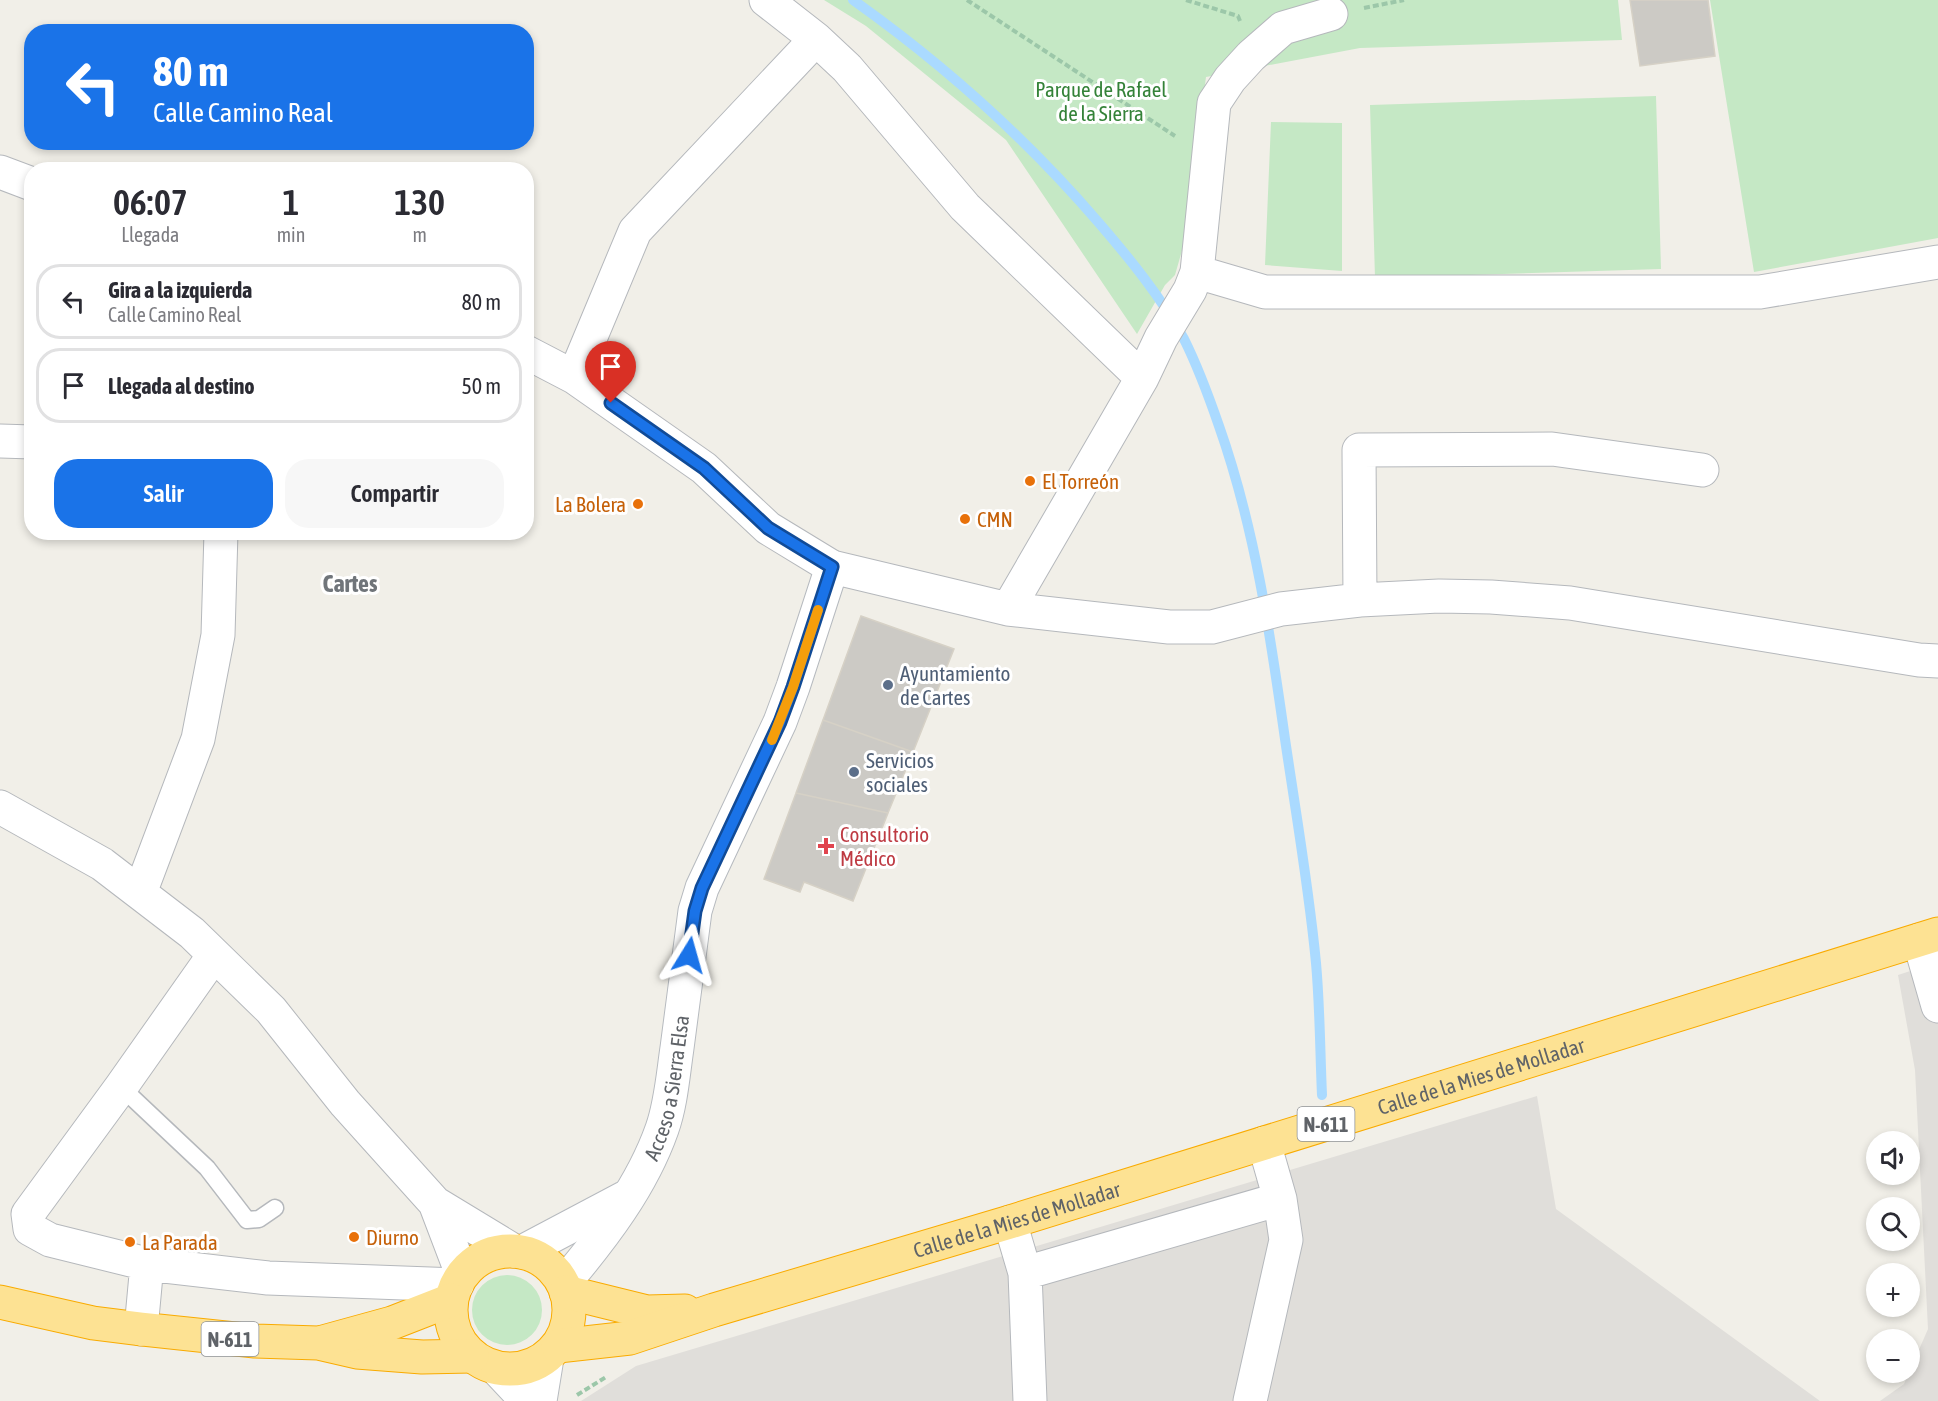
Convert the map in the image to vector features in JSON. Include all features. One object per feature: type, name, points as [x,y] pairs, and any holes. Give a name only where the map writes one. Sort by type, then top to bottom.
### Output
[{"type":"highway","name":"Calle de la Mies de Molladar","points":[[552,1352],[630,1338],[1928,937]]},
{"type":"highway","name":"N-611","points":[[318,1343],[392,1323],[457,1286],[477,1262],[491,1254],[518,1252]]},
{"type":"highway","points":[[518,1252],[531,1255],[548,1265],[565,1287],[569,1320],[565,1333],[552,1352]]},
{"type":"highway","points":[[457,1286],[454,1331],[461,1345],[484,1362]]},
{"type":"highway","name":"Calle de la Mies de Molladar","points":[[565,1287],[647,1312],[714,1311]]},
{"type":"highway","name":"N-611","points":[[0,1302],[93,1323],[255,1341],[318,1343],[357,1353],[484,1362],[517,1370],[527,1368],[552,1352]]},
{"type":"street","points":[[766,0],[816,39],[848,69],[965,207],[1142,378]]},
{"type":"street","points":[[1008,609],[1142,378],[1193,281],[1214,103],[1230,79],[1251,56],[1283,28],[1331,14]]},
{"type":"street","points":[[574,377],[635,231],[816,39]]},
{"type":"street","points":[[0,172],[24,181]]},
{"type":"street","points":[[1193,281],[1265,292],[1760,292],[1938,262]]},
{"type":"street","points":[[534,356],[574,377],[704,468],[768,528],[832,567],[1008,609],[1169,627],[1212,627],[1281,609],[1360,600],[1470,596],[1570,603],[1919,660],[1938,661]]},
{"type":"street","points":[[0,441],[24,442]]},
{"type":"street","points":[[1360,600],[1359,450],[1552,449],[1702,470]]},
{"type":"street","points":[[140,893],[198,739],[218,635],[220,540]]},
{"type":"street","name":"Acceso a Sierra Elsa","points":[[565,1287],[647,1165],[663,1127],[672,1084],[695,911],[702,888],[780,722],[832,567]]},
{"type":"street","points":[[0,807],[102,864],[192,933],[272,1010],[345,1103],[435,1203],[518,1252],[628,1196]]},
{"type":"street","points":[[1928,937],[1938,1006]]},
{"type":"street","points":[[214,955],[34,1206],[28,1215],[30,1229],[50,1240],[147,1264],[268,1278],[457,1286],[435,1203]]},
{"type":"street","points":[[1250,1401],[1286,1240],[1280,1199],[1264,1143]]},
{"type":"street","points":[[1025,1273],[1280,1199]]},
{"type":"street","points":[[1010,1222],[1025,1273],[1030,1401]]},
{"type":"street","points":[[141,1329],[147,1264]]},
{"type":"street","points":[[540,1401],[552,1352]]},
{"type":"street","points":[[484,1362],[527,1401]]},
{"type":"lane","points":[[121,1087],[207,1168],[247,1220],[259,1218],[274,1208]]},
{"type":"path","points":[[967,0],[1209,158]]},
{"type":"path","points":[[1186,0],[1238,16],[1251,56]]},
{"type":"shaded area","points":[[1938,962],[1938,1401],[1880,1401],[1904,1383],[1920,1383],[1920,1347],[1928,1329],[1920,1131],[1918,1131],[1915,1070],[1898,975]]},
{"type":"shaded area","points":[[1537,1096],[1556,1209],[1820,1401],[581,1401],[636,1366]]},
{"type":"green space","name":"Parque de Rafael de la Sierra","points":[[824,0],[1618,0],[1622,40],[1360,48],[1206,77],[1185,240],[1175,275],[1165,285],[1137,334],[1006,140],[866,26]]},
{"type":"green space","points":[[1710,0],[1938,0],[1938,238],[1754,272]]},
{"type":"green space","points":[[1656,96],[1661,269],[1375,278],[1370,105]]},
{"type":"green space","points":[[1271,122],[1342,123],[1342,271],[1265,265]]},
{"type":"green space","points":[[500,1275],[514,1275],[527,1281],[536,1290],[542,1303],[540,1323],[532,1335],[514,1345],[500,1345],[487,1339],[478,1330],[472,1317],[472,1303],[478,1290],[487,1281]]},
{"type":"building","points":[[1630,0],[1708,0],[1715,56],[1640,66]]},
{"type":"building","name":"Ayuntamiento de Cartes","points":[[861,616],[954,649],[913,752],[823,720]]},
{"type":"building","name":"Servicios sociales","points":[[823,720],[913,752],[888,813],[796,793]]},
{"type":"building","name":"Consultorio Médico","points":[[796,793],[888,813],[853,901],[804,882],[800,892],[764,879]]},
{"type":"waterway","points":[[853,0],[951,76],[1042,161],[1099,223],[1155,293],[1175,323],[1194,360],[1232,464],[1252,542],[1267,620],[1313,935],[1322,1095]]},
{"type":"slow traffic","points":[[772,740],[793,687],[818,610]]},
{"type":"place","name":"El Torreón","points":[[1030,481]]},
{"type":"place","name":"La Bolera","points":[[638,504]]},
{"type":"place","name":"CMN","points":[[965,519]]},
{"type":"place","name":"Ayuntamiento de Cartes","points":[[888,685]]},
{"type":"place","name":"Servicios sociales","points":[[854,772]]},
{"type":"place","name":"Consultorio Médico","points":[[826,846]]},
{"type":"place","name":"Diurno","points":[[354,1237]]},
{"type":"place","name":"La Parada","points":[[130,1242]]},
{"type":"district","name":"Cartes","points":[[350,583]]},
{"type":"route","points":[[611,403],[704,468],[768,528],[832,567],[780,722],[702,888],[695,911],[689,955]]}]
